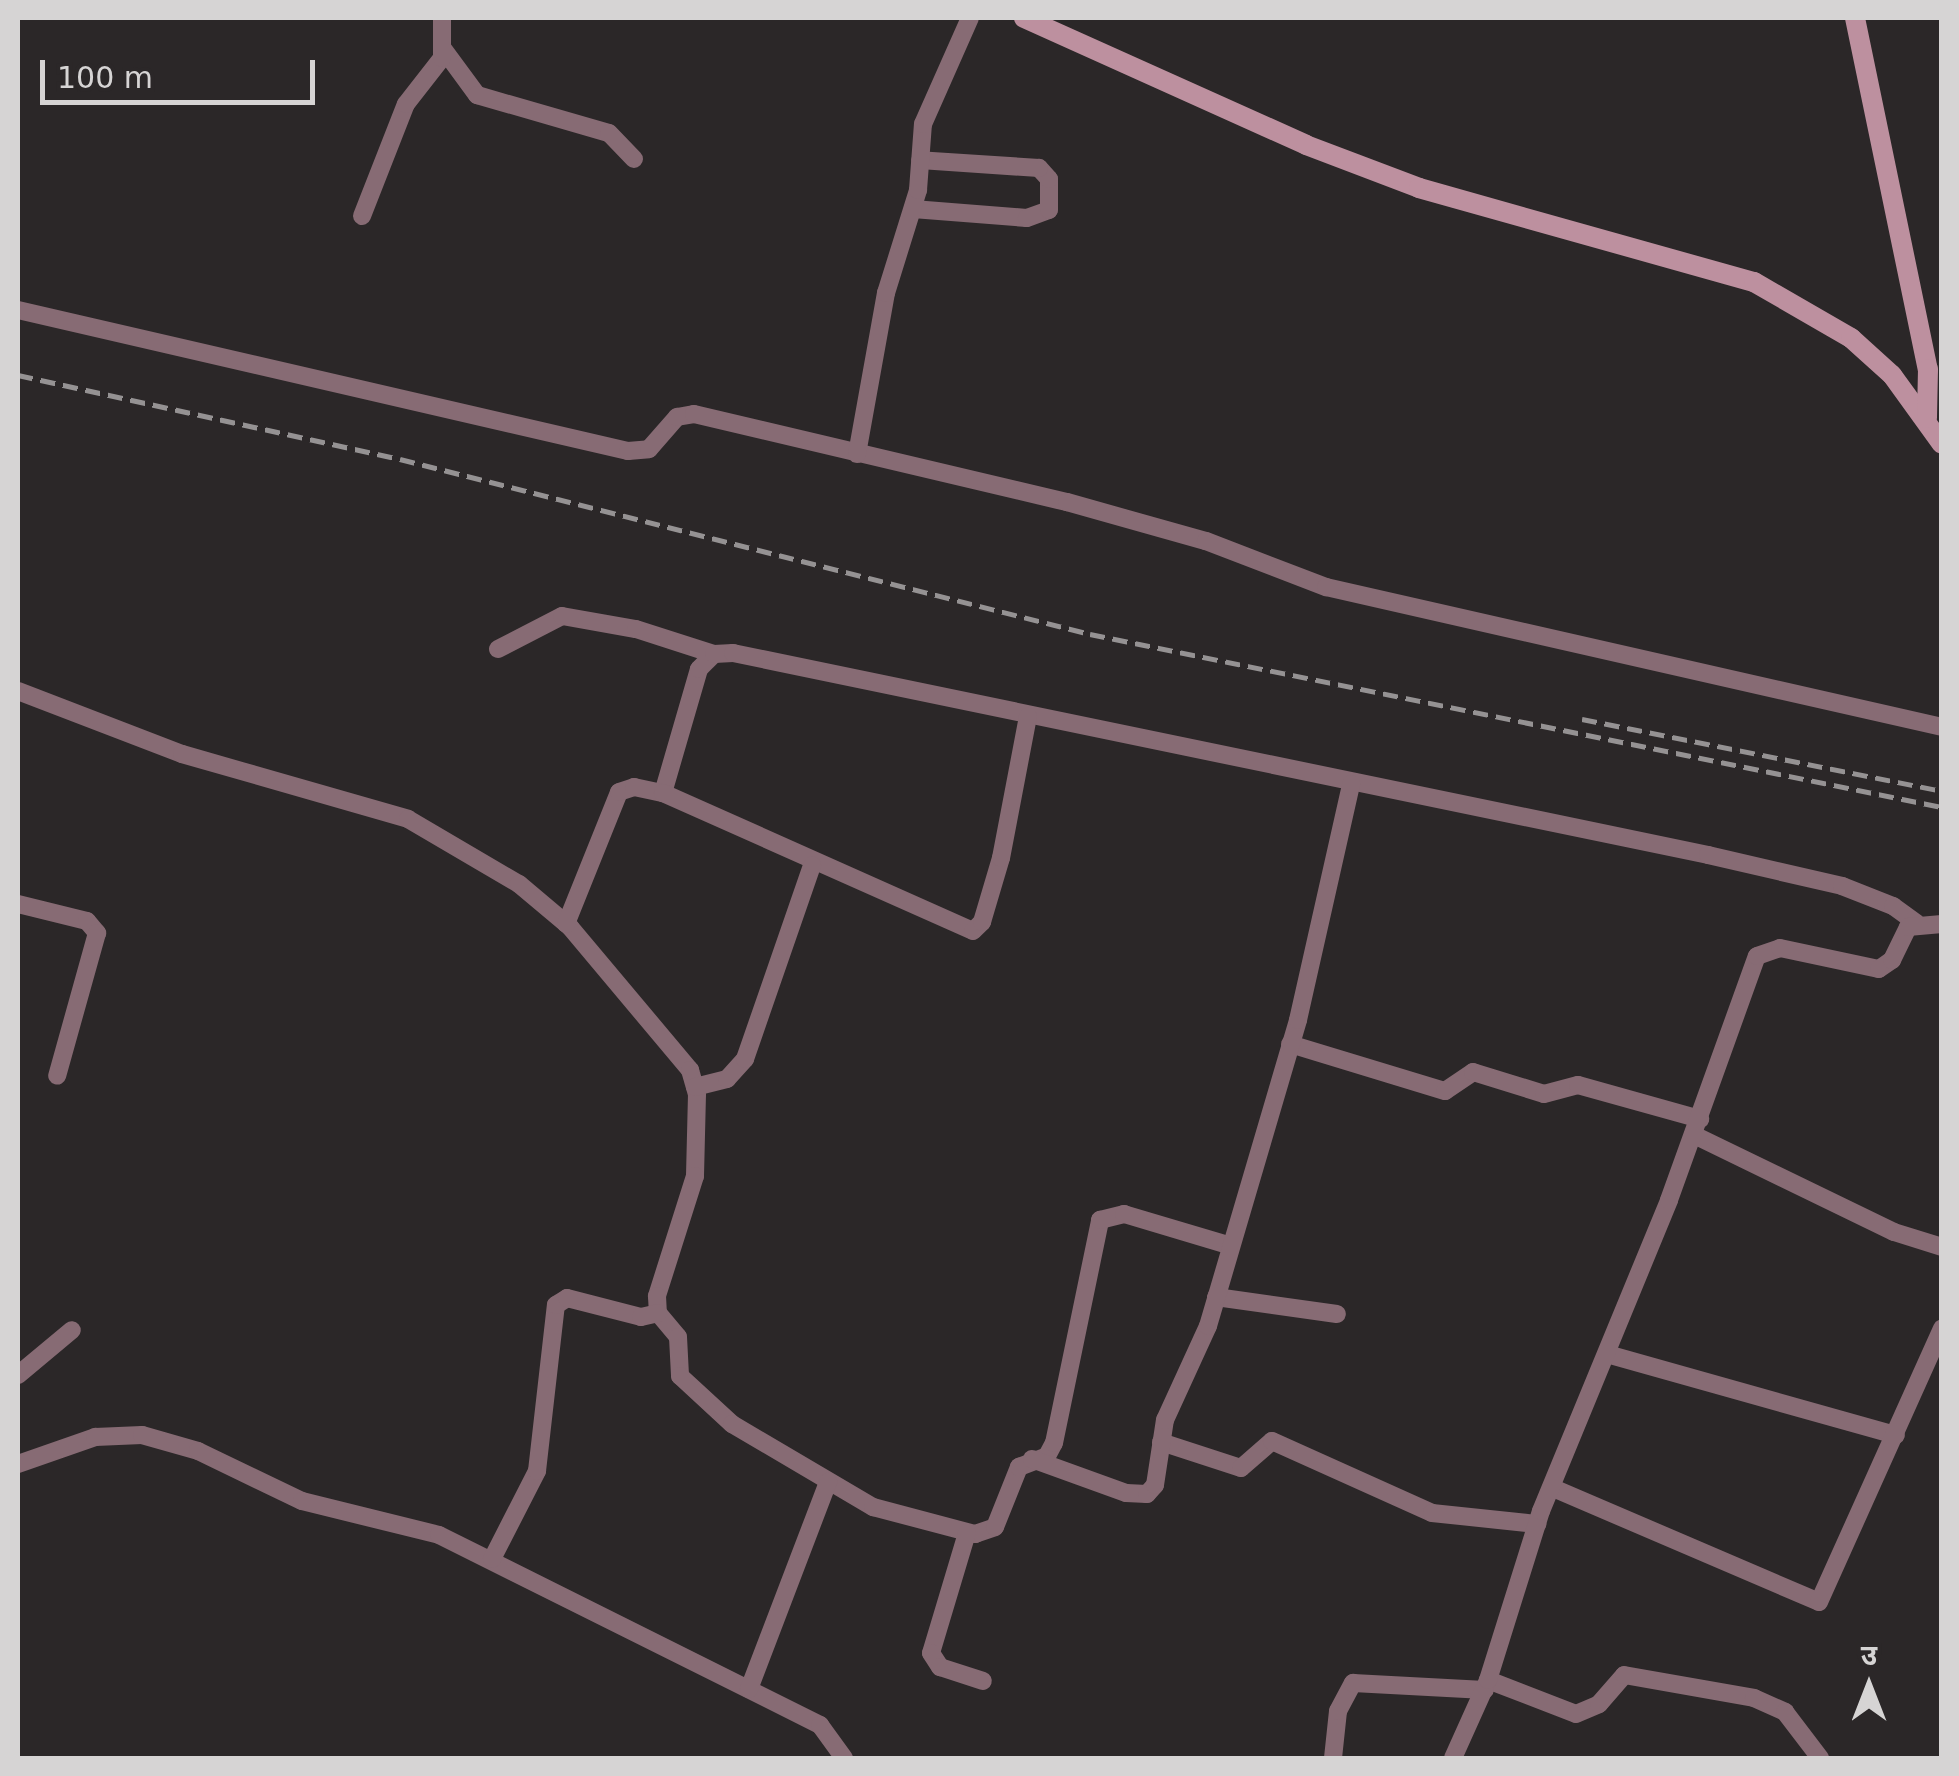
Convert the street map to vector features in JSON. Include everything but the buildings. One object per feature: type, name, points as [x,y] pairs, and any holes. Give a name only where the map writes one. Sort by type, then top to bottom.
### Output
[{"type":"main road","points":[[1024,18],[1404,182],[1754,282],[1851,338],[1927,418],[1942,444]]},
{"type":"main road","points":[[1855,18],[1928,369],[1927,418]]},
{"type":"street","points":[[442,18],[444,50],[477,95],[609,133],[634,159]]},
{"type":"street","points":[[856,454],[886,292],[913,208],[926,113],[970,18]]},
{"type":"street","points":[[362,216],[406,104],[444,50]]},
{"type":"street","points":[[913,208],[1027,218],[1049,210],[1049,179],[1038,168],[920,160]]},
{"type":"street","points":[[18,310],[628,451],[649,449],[678,417],[694,414],[1188,536],[1326,587],[1942,727]]},
{"type":"street","points":[[498,649],[562,616],[636,629],[714,654],[850,673],[1028,718],[1842,886],[1893,906],[1916,923],[1942,924]]},
{"type":"street","points":[[664,793],[690,689],[714,654]]},
{"type":"street","points":[[18,691],[182,754],[408,820],[520,884],[566,924],[609,967],[690,1070],[695,1087],[695,1176],[658,1287],[658,1313],[678,1337],[684,1382],[732,1424],[873,1507],[967,1533],[985,1535],[995,1527],[1014,1475],[1032,1459],[1046,1456],[1054,1444],[1100,1220],[1124,1214],[1228,1245]]},
{"type":"street","points":[[566,924],[619,792],[634,786],[664,793],[956,929],[978,928],[1015,802],[1028,718]]},
{"type":"street","points":[[1032,1459],[1141,1495],[1155,1485],[1161,1442],[1216,1297],[1228,1245],[1290,1044],[1338,864],[1352,784]]},
{"type":"street","points":[[695,1087],[726,1078],[745,1060],[812,864]]},
{"type":"street","points":[[18,904],[88,921],[97,933],[57,1076]]},
{"type":"street","points":[[1453,1758],[1486,1685],[1537,1524],[1697,1127],[1757,956],[1780,948],[1878,969],[1916,923]]},
{"type":"street","points":[[1290,1044],[1446,1092],[1473,1072],[1544,1094],[1578,1085],[1697,1127],[1894,1232],[1942,1247]]},
{"type":"street","points":[[1216,1297],[1337,1314]]},
{"type":"street","points":[[492,1558],[537,1470],[556,1305],[568,1298],[640,1317],[658,1313]]},
{"type":"street","points":[[1552,1488],[1819,1602],[1942,1328]]},
{"type":"street","points":[[18,1376],[72,1330]]},
{"type":"street","points":[[1608,1354],[1896,1435]]},
{"type":"street","points":[[18,1464],[95,1437],[142,1435],[198,1451],[302,1501],[440,1535],[820,1725],[844,1758]]},
{"type":"street","points":[[1161,1442],[1241,1468],[1272,1441],[1432,1513],[1537,1524]]},
{"type":"street","points":[[750,1690],[828,1482]]},
{"type":"street","points":[[967,1533],[931,1653],[940,1667],[984,1681]]},
{"type":"street","points":[[1333,1758],[1338,1711],[1353,1684],[1486,1685],[1576,1714],[1599,1704],[1624,1675],[1754,1698],[1785,1712],[1816,1758]]},
{"type":"railway","points":[[18,375],[400,459],[1090,634],[1942,807]]},
{"type":"railway","points":[[1582,719],[1942,791]]}]
